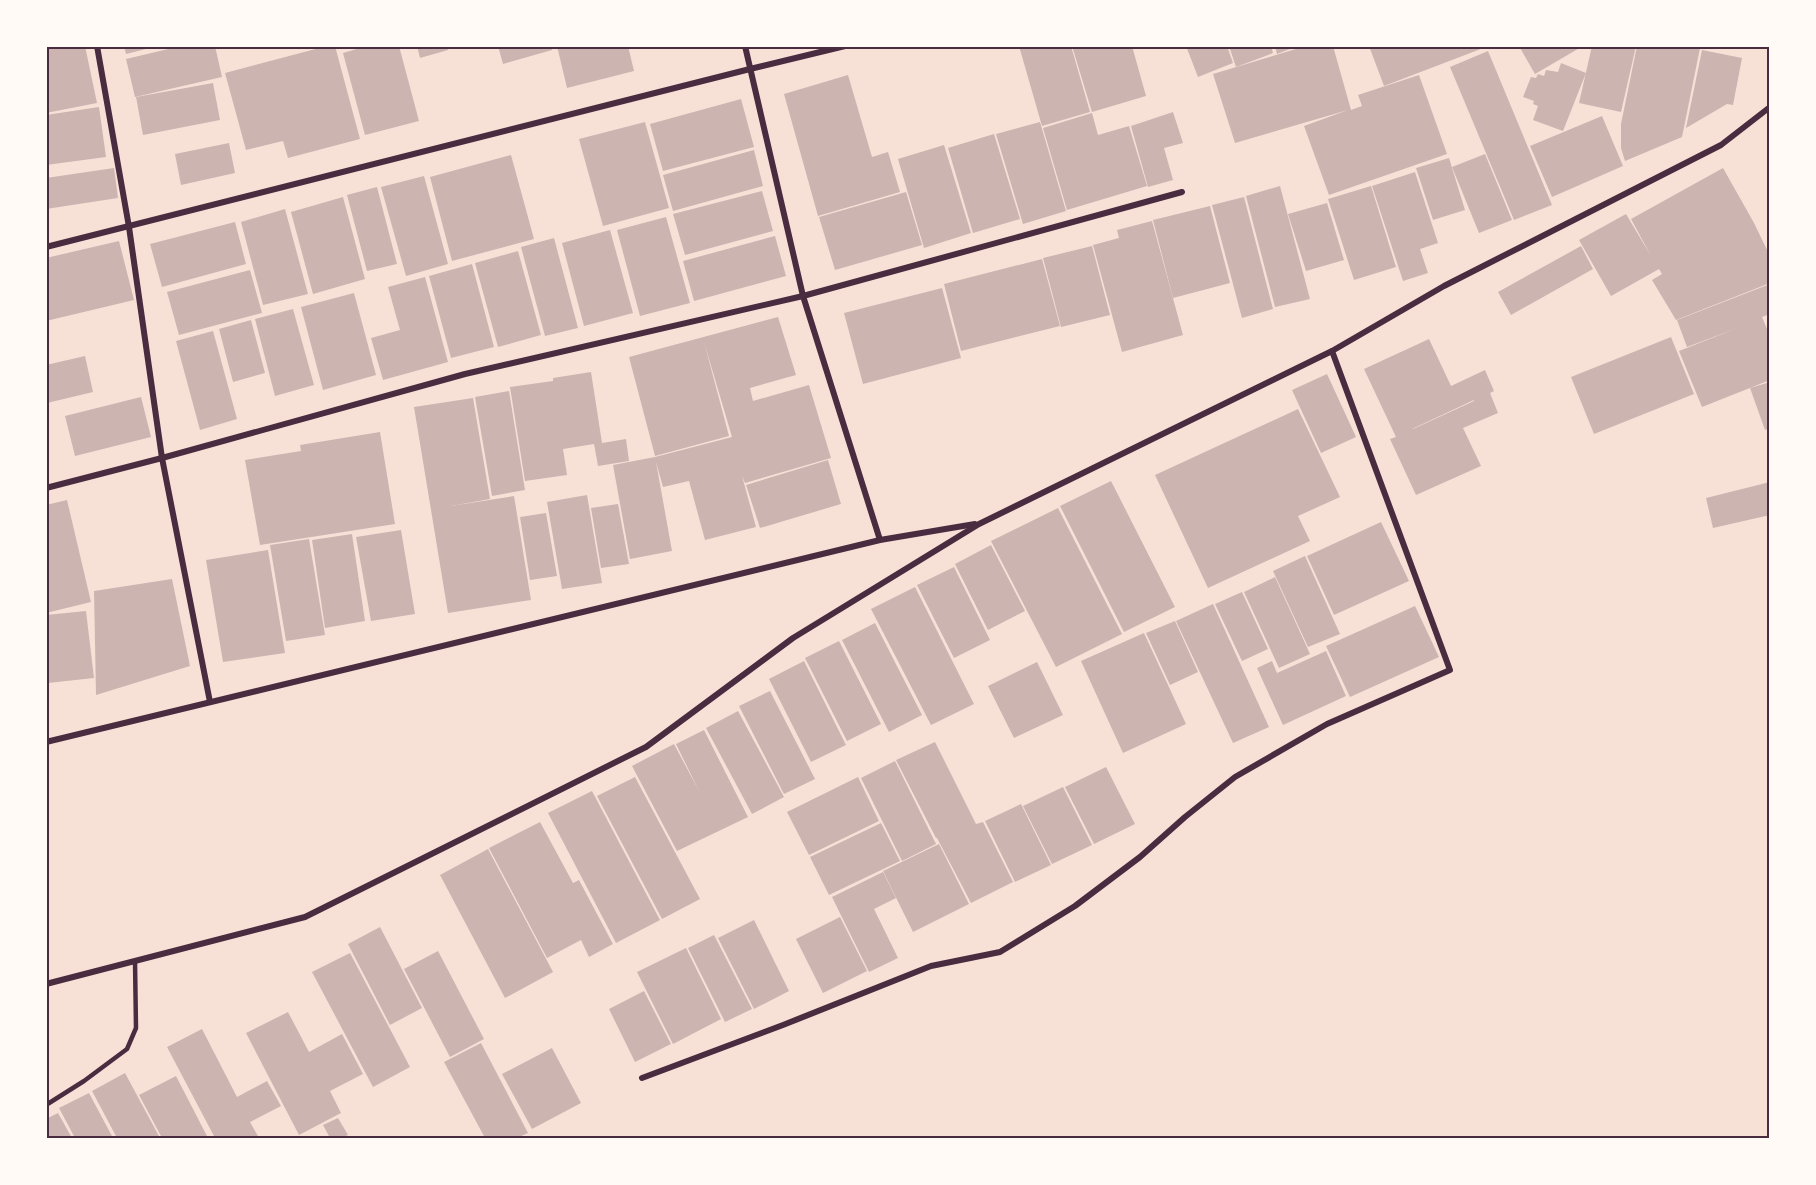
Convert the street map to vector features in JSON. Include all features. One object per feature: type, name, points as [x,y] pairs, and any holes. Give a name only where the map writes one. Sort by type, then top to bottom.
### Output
[{"type":"street","points":[[97,46],[129,227],[162,458],[210,702]]},
{"type":"street","points":[[745,46],[803,296],[880,540]]},
{"type":"street","points":[[46,247],[845,46]]},
{"type":"street","points":[[46,984],[305,917],[646,747],[793,638],[979,524],[1332,351],[1444,286],[1721,145],[1770,107]]},
{"type":"street","points":[[46,488],[465,374],[803,296],[1182,192]]},
{"type":"street","points":[[642,1078],[931,966],[1000,952],[1075,906],[1140,857],[1234,777],[1327,724],[1450,670],[1332,351]]},
{"type":"street","points":[[46,742],[880,540],[979,524]]},
{"type":"lane","points":[[46,1105],[84,1081],[127,1049],[136,1028],[135,961]]},
{"type":"building","points":[[46,46],[85,46],[97,103],[46,113]]},
{"type":"building","points":[[124,46],[154,46],[154,47],[126,54]]},
{"type":"building","points":[[181,46],[215,46],[222,77],[135,97],[126,59]]},
{"type":"building","points":[[327,46],[335,46],[360,139],[288,158],[283,141],[246,150],[225,73]]},
{"type":"building","points":[[367,46],[399,46],[419,121],[365,135],[343,53]]},
{"type":"building","points":[[417,46],[447,46],[448,50],[420,58]]},
{"type":"building","points":[[498,46],[551,46],[552,50],[503,64]]},
{"type":"building","points":[[557,46],[628,46],[634,71],[567,88]]},
{"type":"building","points":[[1019,46],[1071,46],[1090,112],[1042,126]]},
{"type":"building","points":[[1072,46],[1132,46],[1146,96],[1092,112]]},
{"type":"building","points":[[1186,46],[1227,46],[1233,63],[1198,77]]},
{"type":"building","points":[[1229,46],[1271,46],[1273,53],[1236,67]]},
{"type":"building","points":[[1275,46],[1295,46],[1295,47],[1277,54]]},
{"type":"building","points":[[1306,46],[1333,46],[1351,110],[1362,106],[1358,95],[1419,75],[1447,154],[1329,195],[1304,126],[1348,110],[1235,143],[1213,74]]},
{"type":"building","points":[[1369,46],[1486,46],[1486,47],[1384,86]]},
{"type":"building","points":[[1519,46],[1583,46],[1535,74]]},
{"type":"building","points":[[1592,46],[1636,46],[1621,112],[1579,103]]},
{"type":"building","points":[[1637,46],[1700,48],[1682,137],[1625,161],[1621,148],[1621,124]]},
{"type":"building","points":[[1702,50],[1742,58],[1733,105],[1727,104],[1686,128]]},
{"type":"building","points":[[1488,51],[1552,205],[1514,220],[1450,67]]},
{"type":"building","points":[[1561,63],[1586,73],[1563,131],[1533,120],[1538,106],[1533,104],[1534,101],[1523,97],[1531,77],[1536,78],[1538,74],[1544,76],[1546,70],[1558,72]]},
{"type":"building","points":[[848,75],[872,157],[888,152],[900,192],[818,216],[784,94]]},
{"type":"building","points":[[213,83],[220,120],[143,135],[136,97]]},
{"type":"building","points":[[741,99],[754,147],[663,171],[650,124]]},
{"type":"building","points":[[99,107],[106,157],[46,165],[46,115]]},
{"type":"building","points":[[1173,112],[1183,143],[1164,148],[1173,180],[1148,187],[1131,126]]},
{"type":"building","points":[[1092,113],[1098,135],[1129,126],[1147,186],[1067,210],[1043,128]]},
{"type":"building","points":[[1602,116],[1623,166],[1552,197],[1530,146]]},
{"type":"building","points":[[645,122],[669,208],[603,226],[579,139]]},
{"type":"building","points":[[1040,122],[1066,211],[1023,224],[996,134]]},
{"type":"building","points":[[994,134],[1020,219],[973,233],[948,148]]},
{"type":"building","points":[[229,143],[235,173],[181,185],[175,154]]},
{"type":"building","points":[[944,145],[971,233],[924,248],[898,159]]},
{"type":"building","points":[[754,150],[763,186],[673,211],[663,175]]},
{"type":"building","points":[[1485,154],[1512,220],[1479,233],[1452,167]]},
{"type":"building","points":[[511,155],[534,239],[452,261],[430,177]]},
{"type":"building","points":[[1449,158],[1465,210],[1433,220],[1416,168]]},
{"type":"building","points":[[114,168],[118,198],[46,209],[46,178]]},
{"type":"building","points":[[1723,168],[1770,256],[1770,283],[1676,320],[1652,280],[1662,274],[1659,269],[1611,296],[1579,240],[1626,214],[1651,256],[1631,219]]},
{"type":"building","points":[[1415,172],[1438,243],[1420,249],[1428,273],[1403,281],[1372,186]]},
{"type":"building","points":[[424,176],[448,264],[406,276],[381,187]]},
{"type":"building","points":[[1280,186],[1310,299],[1275,307],[1246,196]]},
{"type":"building","points":[[1371,186],[1396,267],[1354,280],[1328,199]]},
{"type":"building","points":[[377,187],[397,264],[367,271],[347,195]]},
{"type":"building","points":[[762,191],[773,231],[685,255],[673,214]]},
{"type":"building","points":[[906,192],[922,245],[835,270],[819,217]]},
{"type":"building","points":[[343,197],[365,279],[313,294],[291,212]]},
{"type":"building","points":[[1244,197],[1273,309],[1242,318],[1212,205]]},
{"type":"building","points":[[1327,203],[1344,260],[1306,271],[1288,214]]},
{"type":"building","points":[[1210,206],[1230,283],[1173,298],[1153,220]]},
{"type":"building","points":[[285,209],[308,294],[263,305],[241,222]]},
{"type":"building","points":[[666,217],[690,303],[640,316],[617,230]]},
{"type":"building","points":[[1152,221],[1183,335],[1122,352],[1093,245],[1119,238],[1117,230]]},
{"type":"building","points":[[235,222],[246,264],[162,287],[150,244]]},
{"type":"building","points":[[610,230],[633,313],[584,326],[562,243]]},
{"type":"building","points":[[775,236],[786,276],[694,301],[683,261]]},
{"type":"building","points":[[554,238],[578,328],[545,336],[521,247]]},
{"type":"building","points":[[119,241],[134,300],[46,321],[46,258]]},
{"type":"building","points":[[1092,246],[1110,315],[1061,327],[1043,258]]},
{"type":"building","points":[[1581,246],[1593,269],[1511,315],[1498,292]]},
{"type":"building","points":[[518,251],[541,335],[498,347],[475,263]]},
{"type":"building","points":[[1042,259],[1060,326],[961,351],[944,284]]},
{"type":"building","points":[[472,264],[494,347],[451,358],[429,276]]},
{"type":"building","points":[[250,270],[262,313],[179,335],[167,292]]},
{"type":"building","points":[[425,277],[448,362],[383,380],[371,338],[400,330],[388,287]]},
{"type":"building","points":[[1770,284],[1770,314],[1762,317],[1770,336],[1770,380],[1702,407],[1679,351],[1740,327],[1687,347],[1677,320]]},
{"type":"building","points":[[942,288],[961,358],[863,384],[844,313]]},
{"type":"building","points":[[354,293],[376,375],[323,390],[301,307]]},
{"type":"building","points":[[293,309],[314,385],[275,396],[255,319]]},
{"type":"building","points":[[778,317],[796,375],[750,388],[753,401],[809,385],[831,458],[745,483],[742,476],[756,527],[705,540],[689,481],[663,487],[656,462],[672,551],[630,559],[613,465],[655,457],[732,437],[704,342],[729,436],[655,456],[629,357]]},
{"type":"building","points":[[251,320],[265,373],[233,382],[219,329]]},
{"type":"building","points":[[213,331],[237,419],[200,430],[176,341]]},
{"type":"building","points":[[1671,337],[1694,394],[1594,434],[1571,377]]},
{"type":"building","points":[[1429,339],[1451,386],[1485,370],[1494,391],[1490,393],[1498,413],[1463,428],[1481,466],[1416,495],[1390,439],[1396,437],[1364,369]],"holes":[[[1474,400],[1413,429],[1412,429]]]},
{"type":"building","points":[[85,356],[93,392],[47,403],[46,365]]},
{"type":"building","points":[[591,372],[602,443],[626,439],[629,461],[598,466],[594,444],[563,449],[567,475],[525,481],[510,387],[553,381],[553,378]]},
{"type":"building","points":[[1327,374],[1356,437],[1321,453],[1292,390]]},
{"type":"building","points":[[1770,382],[1770,428],[1765,430],[1750,388]]},
{"type":"building","points":[[509,391],[525,490],[492,496],[475,397]]},
{"type":"building","points":[[141,397],[151,437],[75,456],[65,416]]},
{"type":"building","points":[[473,398],[490,499],[451,506],[514,496],[531,600],[448,613],[414,407]]},
{"type":"building","points":[[1298,409],[1340,497],[1298,516],[1310,541],[1208,588],[1155,475]]},
{"type":"building","points":[[380,432],[395,524],[260,545],[245,460],[301,451],[300,445]]},
{"type":"building","points":[[828,460],[841,504],[760,528],[746,485]]},
{"type":"building","points":[[1111,481],[1175,607],[1124,632],[1060,506]]},
{"type":"building","points":[[1770,482],[1770,515],[1713,528],[1706,498]]},
{"type":"building","points":[[587,495],[602,583],[562,589],[547,502]]},
{"type":"building","points":[[67,500],[91,602],[46,613],[46,505]]},
{"type":"building","points":[[618,504],[629,564],[601,568],[591,508]]},
{"type":"building","points":[[1058,508],[1122,634],[1056,667],[991,541]]},
{"type":"building","points":[[546,513],[557,576],[530,580],[520,517]]},
{"type":"building","points":[[1381,522],[1409,581],[1334,615],[1307,556]]},
{"type":"building","points":[[401,530],[415,614],[371,621],[356,537]]},
{"type":"building","points":[[352,534],[365,621],[325,628],[312,540]]},
{"type":"building","points":[[309,539],[325,635],[286,641],[270,545]]},
{"type":"building","points":[[991,545],[1025,611],[988,630],[955,564]]},
{"type":"building","points":[[268,550],[285,653],[223,662],[206,560]]},
{"type":"building","points":[[1305,556],[1340,634],[1308,647],[1273,571]]},
{"type":"building","points":[[954,567],[990,640],[954,658],[917,585]]},
{"type":"building","points":[[1275,577],[1310,654],[1279,668],[1244,592]]},
{"type":"building","points":[[172,579],[190,666],[96,695],[94,591]]},
{"type":"building","points":[[915,587],[974,704],[931,725],[871,609]]},
{"type":"building","points":[[1242,592],[1268,649],[1242,661],[1215,604]]},
{"type":"building","points":[[1213,604],[1269,727],[1233,743],[1176,621]]},
{"type":"building","points":[[1415,606],[1439,657],[1350,697],[1326,646]]},
{"type":"building","points":[[86,611],[94,678],[48,683],[46,615]]},
{"type":"building","points":[[1175,621],[1198,672],[1170,685],[1146,633]]},
{"type":"building","points":[[875,623],[922,715],[889,732],[842,640]]},
{"type":"building","points":[[1144,633],[1186,724],[1123,753],[1081,661]]},
{"type":"building","points":[[839,641],[881,724],[847,741],[805,658]]},
{"type":"building","points":[[1326,651],[1346,696],[1283,725],[1257,668],[1272,661],[1277,673]]},
{"type":"building","points":[[804,661],[846,745],[811,762],[769,679]]},
{"type":"building","points":[[1037,662],[1063,715],[1014,738],[988,686]]},
{"type":"building","points":[[770,691],[815,779],[784,794],[739,706]]},
{"type":"building","points":[[738,711],[784,797],[752,814],[706,728]]},
{"type":"building","points":[[704,730],[748,817],[677,851],[632,766],[674,744],[699,791],[676,744]]},
{"type":"building","points":[[935,742],[976,824],[983,822],[1013,882],[971,903],[896,760]]},
{"type":"building","points":[[895,761],[936,844],[902,861],[861,778]]},
{"type":"building","points":[[1106,767],[1135,824],[1094,844],[1065,787]]},
{"type":"building","points":[[635,777],[700,899],[662,919],[597,796]]},
{"type":"building","points":[[858,777],[879,821],[809,855],[787,812]]},
{"type":"building","points":[[1063,787],[1092,845],[1052,864],[1023,806]]},
{"type":"building","points":[[592,791],[660,920],[616,943],[548,813]]},
{"type":"building","points":[[1021,804],[1051,865],[1015,882],[985,821]]},
{"type":"building","points":[[540,822],[573,883],[579,880],[613,944],[589,957],[581,940],[547,958],[489,848]]},
{"type":"building","points":[[881,823],[900,861],[829,895],[810,857]]},
{"type":"building","points":[[939,844],[969,904],[913,932],[883,871]]},
{"type":"building","points":[[488,849],[553,972],[505,998],[440,875]]},
{"type":"building","points":[[883,872],[896,898],[874,909],[898,958],[869,972],[832,897]]},
{"type":"building","points":[[840,917],[867,971],[823,993],[796,939]]},
{"type":"building","points":[[754,920],[789,991],[754,1009],[718,938]]},
{"type":"building","points":[[380,927],[422,1008],[390,1025],[348,944]]},
{"type":"building","points":[[714,935],[752,1009],[725,1022],[688,948]]},
{"type":"building","points":[[686,948],[721,1019],[673,1044],[637,972]]},
{"type":"building","points":[[438,951],[484,1039],[450,1057],[404,969]]},
{"type":"building","points":[[350,953],[410,1067],[373,1087],[312,972]]},
{"type":"building","points":[[644,991],[671,1044],[635,1062],[609,1009]]},
{"type":"building","points":[[288,1012],[309,1052],[342,1034],[363,1074],[330,1091],[341,1113],[299,1135],[246,1033]]},
{"type":"building","points":[[202,1029],[237,1097],[267,1081],[281,1106],[250,1122],[259,1138],[215,1138],[167,1047]]},
{"type":"building","points":[[481,1043],[528,1133],[517,1138],[485,1138],[444,1062]]},
{"type":"building","points":[[552,1048],[581,1103],[532,1129],[502,1074]]},
{"type":"building","points":[[125,1073],[160,1138],[117,1138],[92,1091]]},
{"type":"building","points":[[176,1076],[208,1138],[162,1138],[139,1095]]},
{"type":"building","points":[[89,1093],[113,1138],[75,1138],[59,1108]]},
{"type":"building","points":[[58,1113],[72,1138],[46,1138],[46,1119]]},
{"type":"building","points":[[338,1118],[348,1135],[341,1138],[330,1138],[323,1125]]}]
